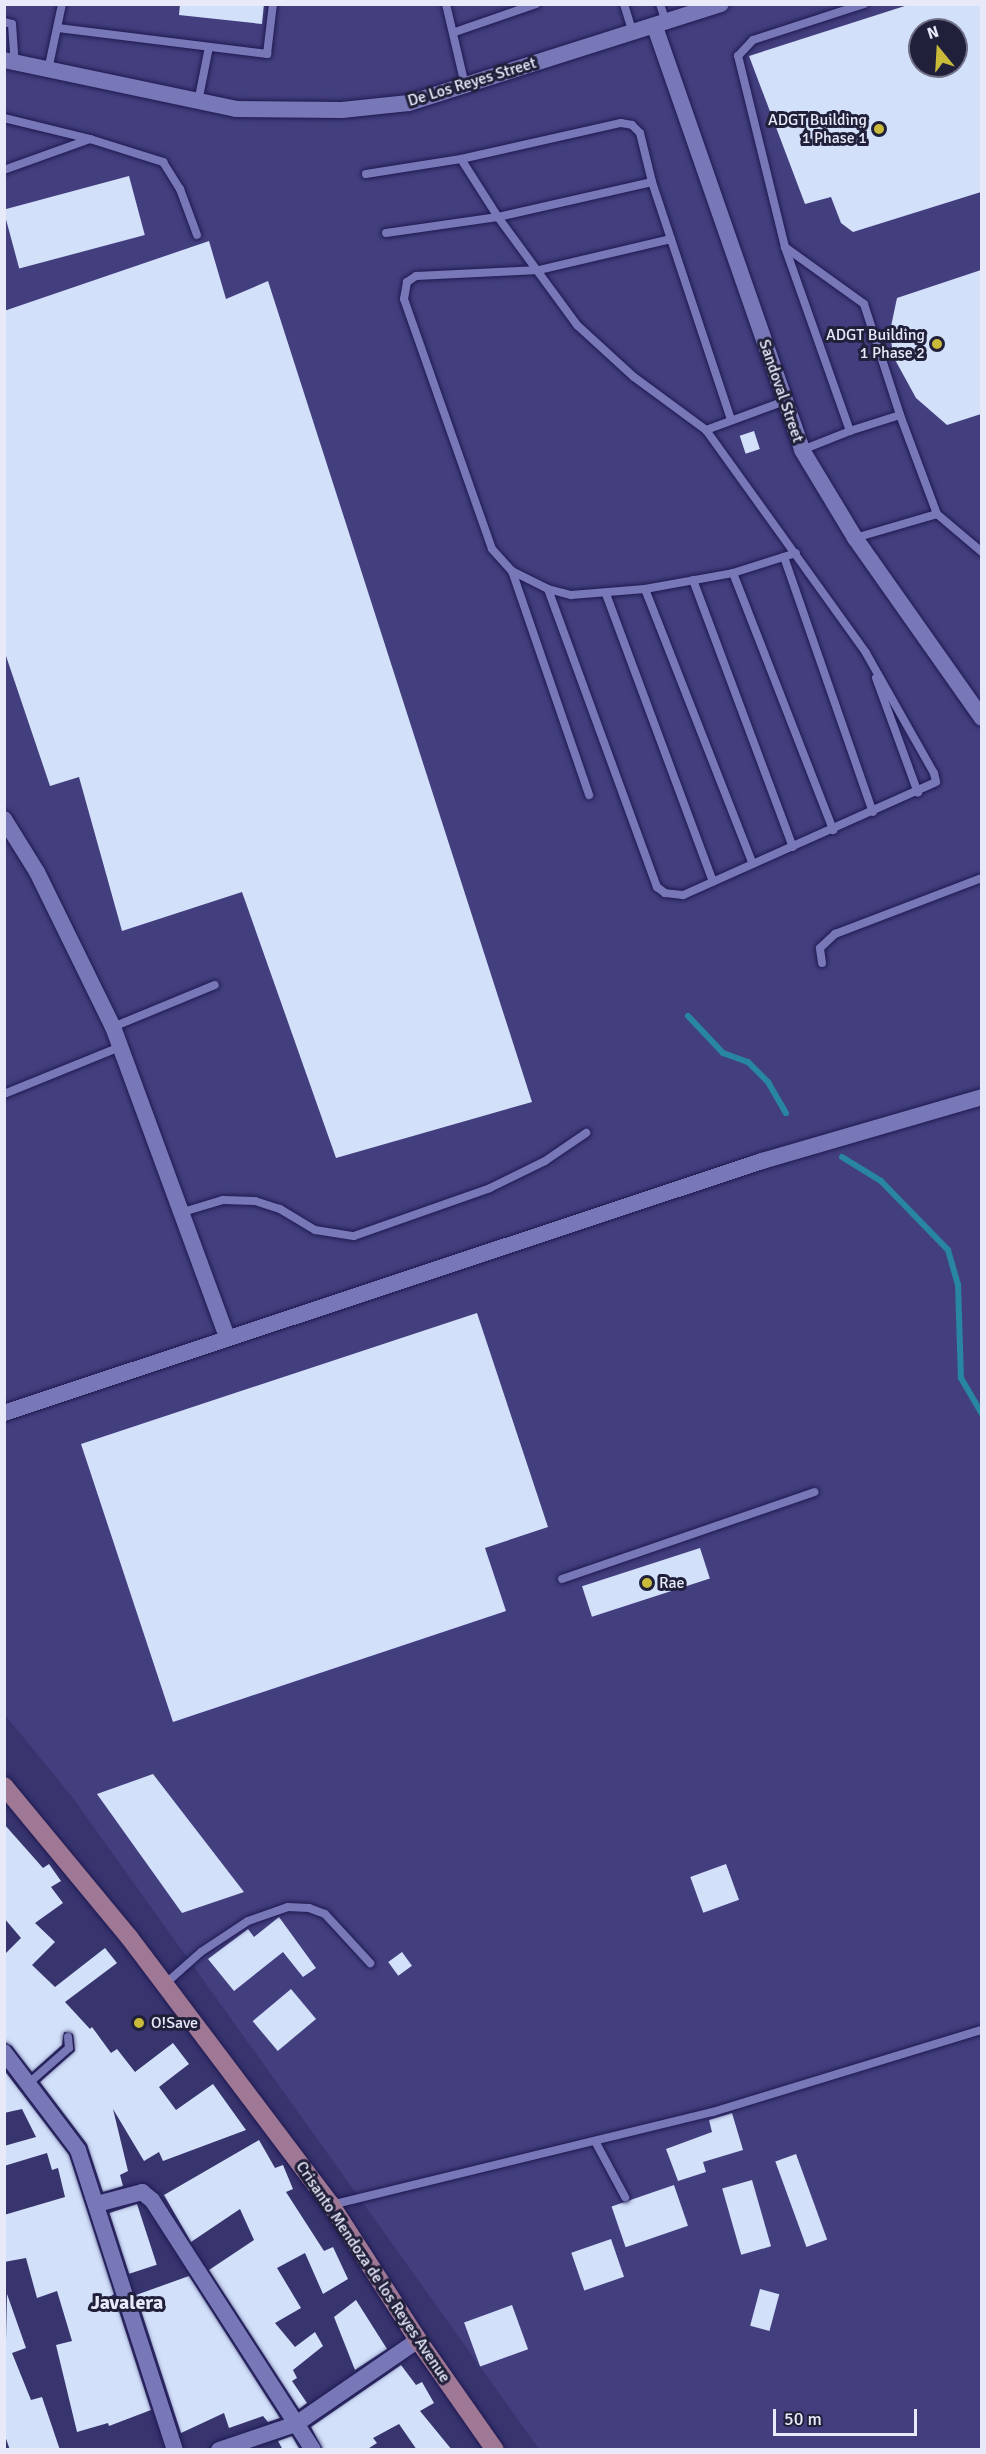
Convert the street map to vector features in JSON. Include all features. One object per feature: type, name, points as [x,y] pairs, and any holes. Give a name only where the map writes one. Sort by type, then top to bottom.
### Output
[{"type":"main road","name":"Crisanto Mendoza de los Reyes Avenue","points":[[4,1786],[164,1984],[331,2205],[418,2340],[495,2450]]},
{"type":"street","name":"De Los Reyes Street","points":[[10,61],[236,109],[342,110],[409,103],[721,4]]},
{"type":"street","name":"Sandoval Street","points":[[660,25],[802,450],[855,538],[981,718]]},
{"type":"street","points":[[4,819],[37,872],[113,1027],[228,1337]]},
{"type":"street","points":[[4,1413],[762,1161],[981,1097]]},
{"type":"street","points":[[4,2052],[73,2139],[97,2204],[175,2450]]},
{"type":"street","points":[[97,2204],[142,2192],[152,2200],[313,2450]]},
{"type":"street","points":[[219,2450],[296,2424],[418,2340]]},
{"type":"lane","points":[[48,70],[62,4]]},
{"type":"lane","points":[[58,28],[267,54],[273,4]]},
{"type":"lane","points":[[446,4],[465,85]]},
{"type":"lane","points":[[454,32],[536,4]]},
{"type":"lane","points":[[624,4],[633,33]]},
{"type":"lane","points":[[660,4],[660,25]]},
{"type":"lane","points":[[850,431],[785,247],[738,56],[753,40],[864,4]]},
{"type":"lane","points":[[4,21],[12,24],[10,61]]},
{"type":"lane","points":[[198,102],[209,47]]},
{"type":"lane","points":[[4,118],[90,139],[163,162],[180,189],[196,235]]},
{"type":"lane","points":[[366,174],[461,159],[621,123],[632,125],[640,133],[652,182],[731,420]]},
{"type":"lane","points":[[4,170],[90,139]]},
{"type":"lane","points":[[461,159],[498,217],[539,270],[577,325],[634,377],[706,430],[866,653],[934,773],[936,782],[918,793],[833,830],[713,882],[674,896],[657,887],[548,589]]},
{"type":"lane","points":[[386,233],[498,217],[652,182]]},
{"type":"lane","points":[[671,239],[539,270],[416,276],[407,282],[404,291],[492,549],[512,571],[548,589],[571,595],[606,594],[645,589],[733,573],[796,554]]},
{"type":"lane","points":[[785,247],[864,304],[900,415],[937,514],[981,552]]},
{"type":"lane","points":[[706,430],[785,401]]},
{"type":"lane","points":[[802,450],[900,415]]},
{"type":"lane","points":[[855,538],[937,514]]},
{"type":"lane","points":[[784,557],[873,812]]},
{"type":"lane","points":[[512,571],[589,795]]},
{"type":"lane","points":[[733,573],[833,830]]},
{"type":"lane","points":[[693,580],[793,847]]},
{"type":"lane","points":[[645,589],[753,864]]},
{"type":"lane","points":[[606,594],[713,882]]},
{"type":"lane","points":[[866,653],[918,793]]},
{"type":"lane","points":[[822,963],[820,948],[835,934],[981,878]]},
{"type":"lane","points":[[113,1027],[215,985]]},
{"type":"lane","points":[[4,1094],[120,1047]]},
{"type":"lane","points":[[183,1212],[223,1200],[255,1201],[280,1209],[315,1230],[354,1236],[490,1188],[545,1161],[586,1133]]},
{"type":"lane","points":[[562,1579],[814,1492]]},
{"type":"lane","points":[[164,1984],[201,1952],[248,1921],[288,1907],[309,1908],[325,1914],[370,1963]]},
{"type":"lane","points":[[331,2205],[713,2112],[981,2030]]},
{"type":"lane","points":[[29,2083],[69,2048],[68,2037]]},
{"type":"lane","points":[[595,2141],[625,2197]]},
{"type":"shaded area","points":[[4,5],[981,5],[981,2449],[539,2449],[73,1798],[5,1715]]},
{"type":"building","points":[[180,4],[264,4],[262,24],[179,15]]},
{"type":"building","name":"ADGT Building 1 Phase 1","points":[[911,4],[981,4],[981,192],[853,232],[841,223],[831,197],[805,204],[749,56]]},
{"type":"building","points":[[129,176],[145,235],[19,269],[4,209]]},
{"type":"building","points":[[209,241],[226,299],[268,281],[532,1102],[336,1158],[242,892],[122,931],[79,777],[50,786],[4,650],[4,311]]},
{"type":"building","name":"ADGT Building 1 Phase 2","points":[[981,270],[981,414],[947,425],[916,398],[893,356],[890,331],[897,298]]},
{"type":"building","points":[[754,431],[760,449],[746,454],[740,436]]},
{"type":"building","points":[[477,1313],[548,1527],[485,1548],[506,1611],[173,1722],[81,1444]]},
{"type":"building","name":"Rae","points":[[700,1548],[710,1578],[592,1617],[582,1586]]},
{"type":"building","points":[[153,1774],[244,1892],[182,1913],[97,1794]]},
{"type":"building","points":[[4,1824],[43,1868],[49,1864],[61,1881],[51,1887],[63,1903],[35,1923],[55,1942],[32,1965],[55,1987],[105,1948],[117,1963],[65,2002],[90,2029],[92,2027],[111,2053],[117,2049],[135,2072],[173,2043],[189,2064],[159,2087],[176,2110],[213,2084],[246,2130],[163,2161],[159,2152],[144,2161],[113,2109],[128,2171],[120,2175],[123,2186],[103,2192],[87,2144],[40,2082],[75,2051],[73,2034],[64,2032],[62,2045],[32,2072],[12,2046],[4,2042],[4,1955],[21,1938],[4,1918]]},
{"type":"building","points":[[726,1864],[739,1900],[703,1913],[690,1877]]},
{"type":"building","points":[[279,1917],[316,1968],[303,1977],[283,1952],[234,1991],[208,1959],[248,1929],[254,1937]]},
{"type":"building","points":[[402,1952],[412,1966],[398,1976],[388,1962]]},
{"type":"building","points":[[291,1989],[316,2019],[278,2051],[253,2021]]},
{"type":"building","points":[[4,2070],[69,2155],[114,2294],[99,2304],[101,2307],[116,2302],[151,2410],[109,2426],[108,2423],[77,2432],[56,2345],[72,2341],[57,2291],[37,2298],[26,2258],[4,2262],[4,2215],[65,2197],[58,2168],[52,2170],[47,2153],[4,2166],[4,2146],[36,2137],[22,2109],[4,2113]]},
{"type":"building","points":[[732,2113],[743,2150],[703,2162],[706,2172],[678,2181],[666,2149],[712,2132],[709,2120]]},
{"type":"building","points":[[259,2140],[275,2168],[283,2165],[293,2189],[286,2192],[324,2251],[333,2247],[348,2279],[323,2294],[305,2253],[277,2268],[301,2308],[275,2323],[295,2347],[315,2332],[323,2346],[293,2370],[297,2378],[292,2381],[307,2403],[299,2409],[209,2270],[254,2240],[240,2209],[191,2242],[164,2195]]},
{"type":"building","points":[[796,2154],[827,2240],[806,2247],[775,2162]]},
{"type":"building","points":[[752,2180],[771,2246],[741,2255],[722,2189]]},
{"type":"building","points":[[674,2185],[688,2226],[626,2247],[612,2206]]},
{"type":"building","points":[[137,2204],[157,2265],[129,2274],[109,2213]]},
{"type":"building","points":[[611,2239],[624,2277],[584,2290],[571,2253]]},
{"type":"building","points":[[189,2276],[280,2418],[268,2422],[263,2416],[229,2428],[224,2413],[181,2433],[136,2295]]},
{"type":"building","points":[[760,2289],[779,2294],[769,2331],[750,2326]]},
{"type":"building","points":[[7,2294],[26,2348],[12,2353],[31,2400],[42,2397],[60,2450],[10,2450],[4,2433]]},
{"type":"building","points":[[356,2300],[387,2349],[355,2370],[334,2317]]},
{"type":"building","points":[[512,2305],[528,2349],[480,2367],[464,2322]]},
{"type":"building","points":[[401,2365],[416,2385],[422,2382],[434,2403],[420,2411],[452,2450],[417,2450],[399,2424],[373,2438],[377,2443],[366,2450],[323,2450],[311,2427]]},
{"type":"building","points":[[292,2436],[300,2450],[283,2450],[278,2441]]},
{"type":"waterway","points":[[688,1016],[723,1053],[748,1062],[768,1082],[786,1113]]},
{"type":"waterway","points":[[842,1157],[881,1181],[948,1250],[958,1284],[961,1378],[982,1414]]},
{"type":"place","name":"ADGT Building 1 Phase 1","points":[[879,129]]},
{"type":"place","name":"ADGT Building 1 Phase 2","points":[[937,344]]},
{"type":"place","name":"Rae","points":[[647,1583]]},
{"type":"place","name":"O!Save","points":[[139,2023]]},
{"type":"district","name":"Javalera","points":[[127,2302]]}]
